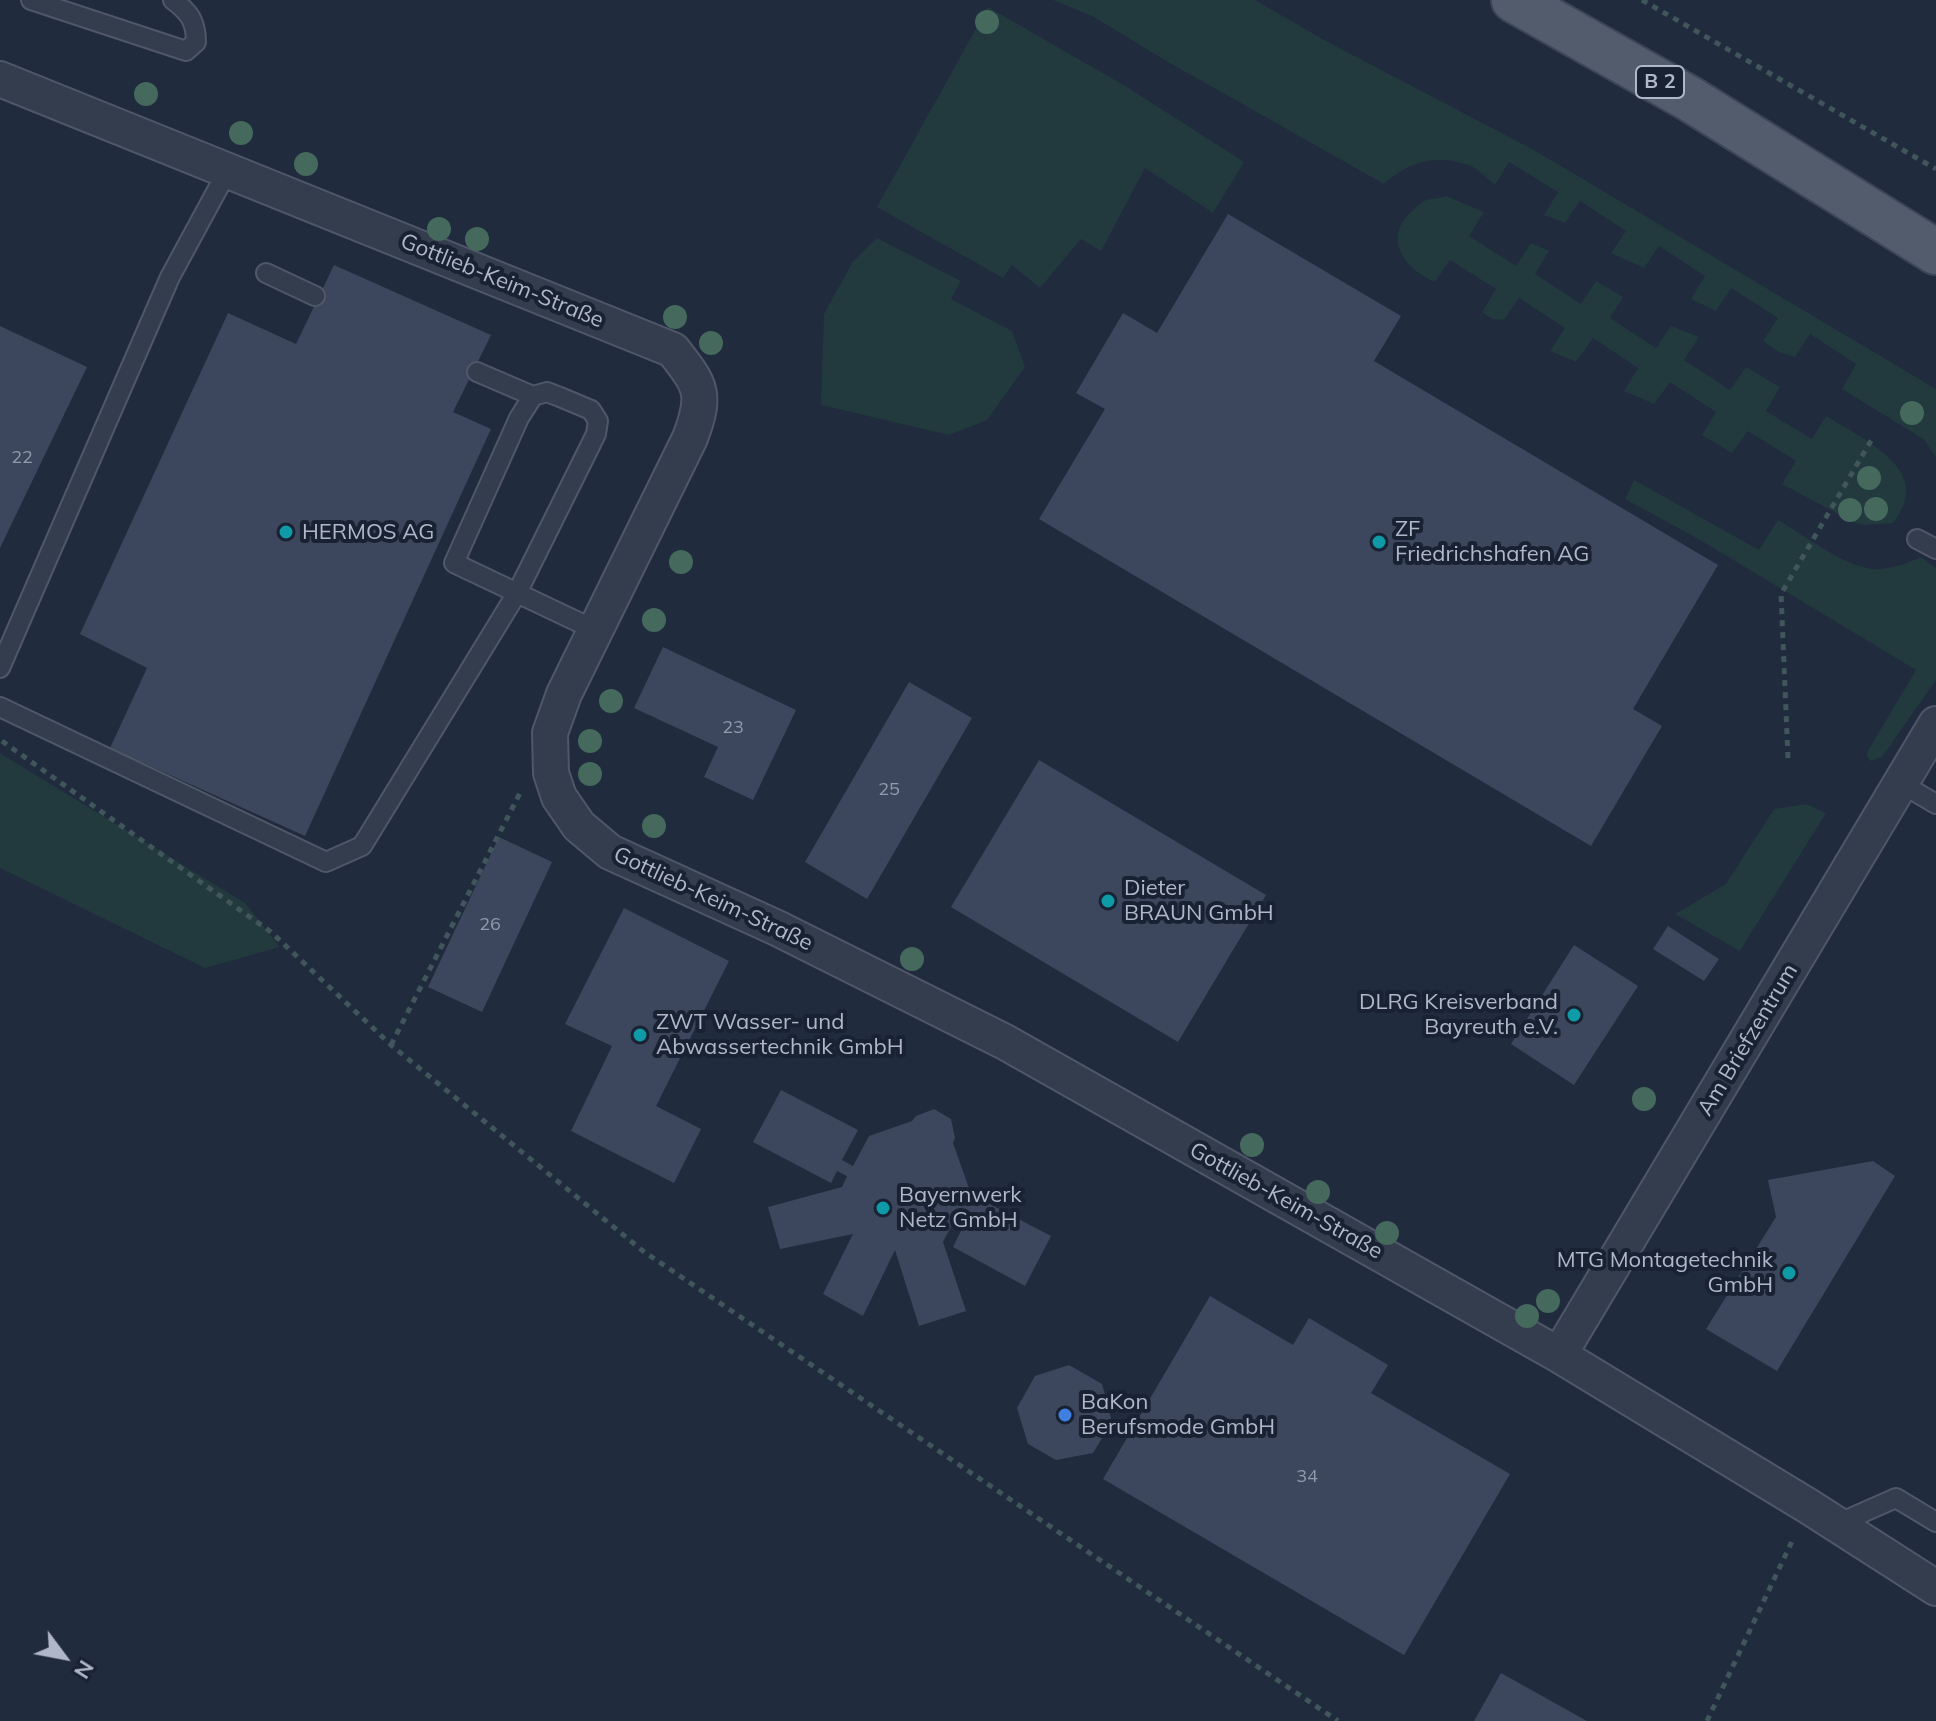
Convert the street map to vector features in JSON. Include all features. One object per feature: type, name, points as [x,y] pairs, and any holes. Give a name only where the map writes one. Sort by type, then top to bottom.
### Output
[{"type":"main road","name":"B 2","points":[[1514,0],[1690,99],[1936,252]]},
{"type":"street","name":"Gottlieb-Keim-Straße","points":[[0,79],[673,350],[697,381],[701,409],[685,448],[564,694],[550,733],[551,773],[559,797],[579,826],[610,852],[777,928],[1005,1042],[1559,1355],[1808,1506],[1936,1588]]},
{"type":"street","name":"Am Briefzentrum","points":[[1559,1355],[1936,724]]},
{"type":"lane","points":[[31,0],[186,51],[196,42],[196,29],[189,12],[173,0]]},
{"type":"lane","points":[[0,668],[170,277],[228,170]]},
{"type":"lane","points":[[266,273],[315,296]]},
{"type":"lane","points":[[0,707],[326,862],[362,846],[517,593],[596,434],[598,421],[591,410],[547,392],[533,396],[477,372]]},
{"type":"lane","points":[[533,396],[519,418],[454,563],[595,630]]},
{"type":"lane","points":[[1917,539],[1936,549]]},
{"type":"lane","points":[[1902,784],[1936,804]]},
{"type":"lane","points":[[1837,1524],[1896,1498],[1936,1522]]},
{"type":"path","points":[[1642,0],[1936,169]]},
{"type":"path","points":[[1788,758],[1781,594],[1872,439]]},
{"type":"path","points":[[0,739],[271,932],[391,1045],[643,1251],[1338,1721]]},
{"type":"path","points":[[391,1045],[521,790]]},
{"type":"path","points":[[1707,1721],[1808,1506]]},
{"type":"green space","points":[[1053,0],[1255,0],[1324,40],[1534,150],[1936,389],[1936,458],[1925,440],[1842,389],[1856,364],[1810,334],[1795,357],[1779,352],[1763,341],[1778,318],[1731,288],[1716,311],[1691,299],[1705,276],[1659,246],[1644,268],[1611,253],[1626,231],[1580,201],[1565,223],[1544,215],[1558,192],[1509,162],[1495,185],[1472,166],[1445,160],[1413,165],[1384,184],[1092,16]]},
{"type":"green space","points":[[988,7],[1127,87],[1244,162],[1213,213],[1145,168],[1101,251],[1081,239],[1040,288],[1012,265],[1003,278],[877,207]]},
{"type":"green space","points":[[1446,196],[1484,212],[1469,236],[1516,266],[1531,243],[1549,251],[1535,274],[1581,304],[1596,281],[1623,297],[1610,318],[1656,348],[1671,326],[1699,337],[1684,360],[1730,390],[1746,367],[1780,387],[1766,411],[1812,439],[1826,416],[1875,446],[1901,472],[1906,487],[1904,504],[1893,523],[1855,523],[1782,484],[1796,461],[1748,431],[1732,453],[1702,435],[1716,412],[1670,382],[1654,404],[1624,391],[1638,368],[1593,338],[1576,362],[1550,351],[1565,328],[1519,298],[1504,320],[1492,319],[1482,312],[1496,289],[1450,260],[1435,282],[1424,276],[1401,252],[1398,232],[1402,222],[1423,202]]},
{"type":"green space","points":[[877,238],[961,281],[951,299],[1012,331],[1025,367],[987,420],[949,435],[821,405],[824,314],[852,263]]},
{"type":"green space","points":[[1634,480],[1759,550],[1778,520],[1855,565],[1884,568],[1921,557],[1936,568],[1936,680],[1882,757],[1870,761],[1866,754],[1916,670],[1702,541],[1625,499]]},
{"type":"green space","points":[[0,753],[245,903],[280,947],[205,968],[0,868]]},
{"type":"green space","points":[[1806,804],[1826,813],[1740,951],[1675,914],[1726,884],[1774,809]]},
{"type":"building","name":"ZF Friedrichshafen AG","points":[[1228,214],[1401,316],[1374,361],[1718,565],[1633,709],[1662,726],[1591,846],[1039,519],[1105,409],[1076,393],[1123,313],[1157,333]]},
{"type":"building","name":"HERMOS AG","points":[[334,265],[491,335],[453,412],[491,429],[305,836],[110,748],[147,668],[80,634],[228,313],[296,344]]},
{"type":"building","points":[[0,326],[87,367],[0,548]]},
{"type":"building","points":[[663,647],[796,710],[753,800],[704,777],[718,747],[634,708]]},
{"type":"building","points":[[909,682],[972,718],[867,899],[805,862]]},
{"type":"building","name":"Dieter BRAUN GmbH","points":[[1039,760],[1266,895],[1178,1042],[951,907]]},
{"type":"building","points":[[499,837],[552,862],[482,1012],[428,987]]},
{"type":"building","name":"ZWT Wasser- und Abwassertechnik GmbH","points":[[624,908],[729,961],[656,1106],[701,1129],[674,1183],[571,1131],[612,1046],[565,1024]]},
{"type":"building","points":[[1668,926],[1719,959],[1704,981],[1653,949]]},
{"type":"building","name":"DLRG Kreisverband Bayreuth e.V.","points":[[1574,945],[1638,986],[1574,1085],[1511,1044]]},
{"type":"building","name":"Bayernwerk Netz GmbH","points":[[781,1090],[858,1130],[842,1160],[853,1166],[869,1136],[912,1121],[916,1116],[934,1109],[951,1119],[955,1138],[953,1143],[970,1191],[965,1201],[974,1206],[978,1198],[1051,1236],[1025,1286],[953,1247],[969,1215],[960,1210],[943,1242],[966,1311],[919,1326],[895,1250],[863,1316],[823,1294],[853,1234],[780,1249],[768,1207],[842,1187],[847,1176],[837,1171],[831,1183],[753,1142]]},
{"type":"building","name":"MTG Montagetechnik GmbH","points":[[1873,1161],[1895,1176],[1777,1371],[1706,1329],[1776,1217],[1768,1180]]},
{"type":"building","points":[[1210,1296],[1293,1345],[1309,1318],[1388,1365],[1371,1393],[1510,1474],[1404,1655],[1103,1479]]},
{"type":"building","name":"BaKon Berufsmode GmbH","points":[[1069,1365],[1102,1384],[1112,1422],[1093,1453],[1056,1460],[1028,1444],[1017,1408],[1035,1376]]},
{"type":"building","points":[[1501,1673],[1587,1721],[1474,1721]]},
{"type":"place","name":"HERMOS AG","points":[[286,532]]},
{"type":"place","name":"ZF Friedrichshafen AG","points":[[1379,542]]},
{"type":"place","name":"Dieter BRAUN GmbH","points":[[1108,901]]},
{"type":"place","name":"DLRG Kreisverband Bayreuth e.V.","points":[[1574,1015]]},
{"type":"place","name":"ZWT Wasser- und Abwassertechnik GmbH","points":[[640,1035]]},
{"type":"place","name":"Bayernwerk Netz GmbH","points":[[883,1208]]},
{"type":"place","name":"MTG Montagetechnik GmbH","points":[[1789,1273]]},
{"type":"place","name":"BaKon Berufsmode GmbH","points":[[1065,1415]]}]
